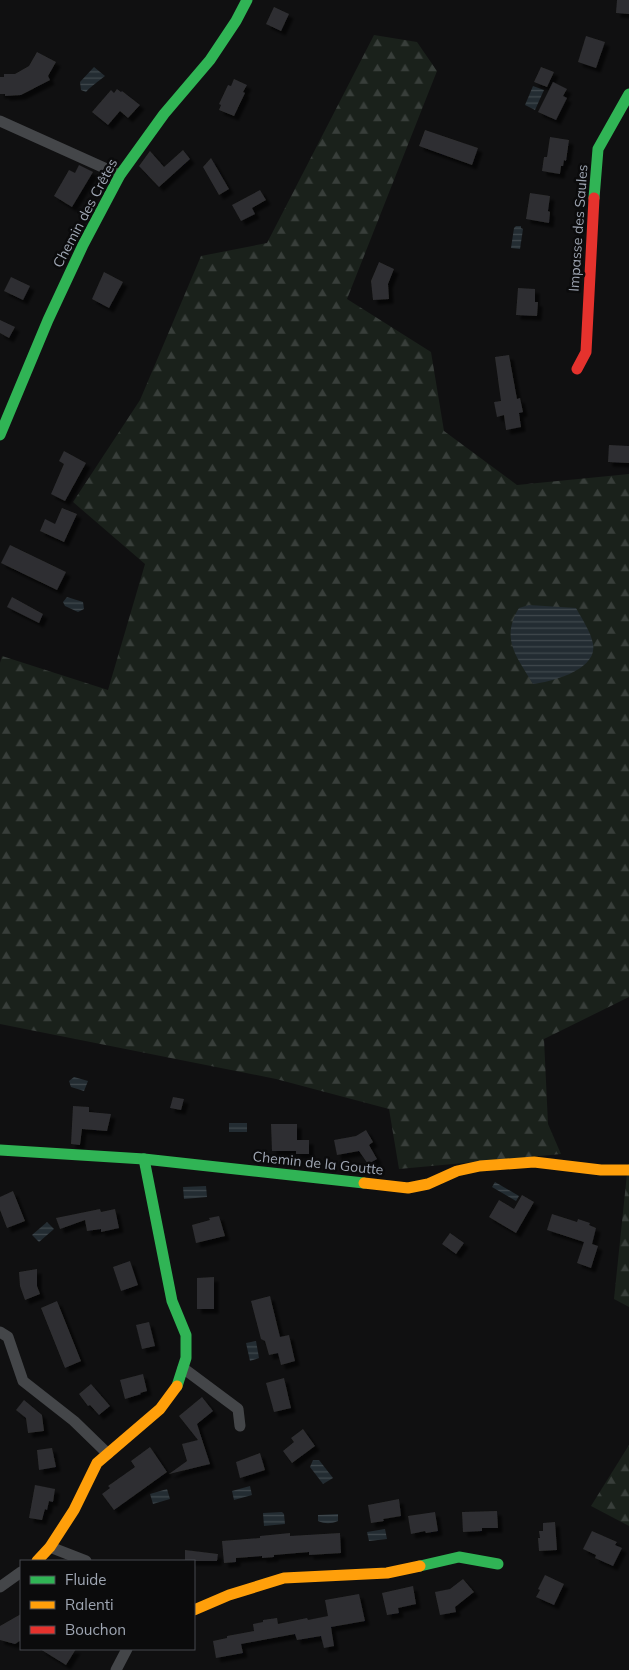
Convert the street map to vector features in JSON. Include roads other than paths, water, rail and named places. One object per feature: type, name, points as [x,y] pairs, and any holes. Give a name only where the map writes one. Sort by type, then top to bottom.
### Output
[{"type":"street","name":"Chemin des Crêtes","points":[[0,435],[48,320],[83,245],[120,175],[164,114],[210,60],[247,0]]},
{"type":"street","name":"Impasse des Saules","points":[[577,368],[586,352],[592,216],[598,149],[629,94]]},
{"type":"street","points":[[0,121],[120,175]]},
{"type":"street","name":"Chemin de la Goutte","points":[[0,1150],[144,1159],[408,1188],[428,1184],[457,1171],[480,1166],[534,1162],[601,1170],[629,1170]]},
{"type":"street","points":[[38,1560],[50,1547],[74,1510],[97,1463],[160,1409],[178,1385],[186,1358],[186,1335],[172,1301],[144,1159]]},
{"type":"street","points":[[0,1332],[8,1337],[23,1380],[74,1421],[108,1454]]},
{"type":"street","points":[[183,1368],[238,1409],[240,1426]]},
{"type":"street","points":[[50,1547],[83,1560]]},
{"type":"street","points":[[195,1610],[230,1595],[284,1578],[387,1573],[460,1557],[498,1564]]},
{"type":"street","points":[[0,1587],[20,1573]]},
{"type":"street","points":[[116,1670],[126,1650]]}]
